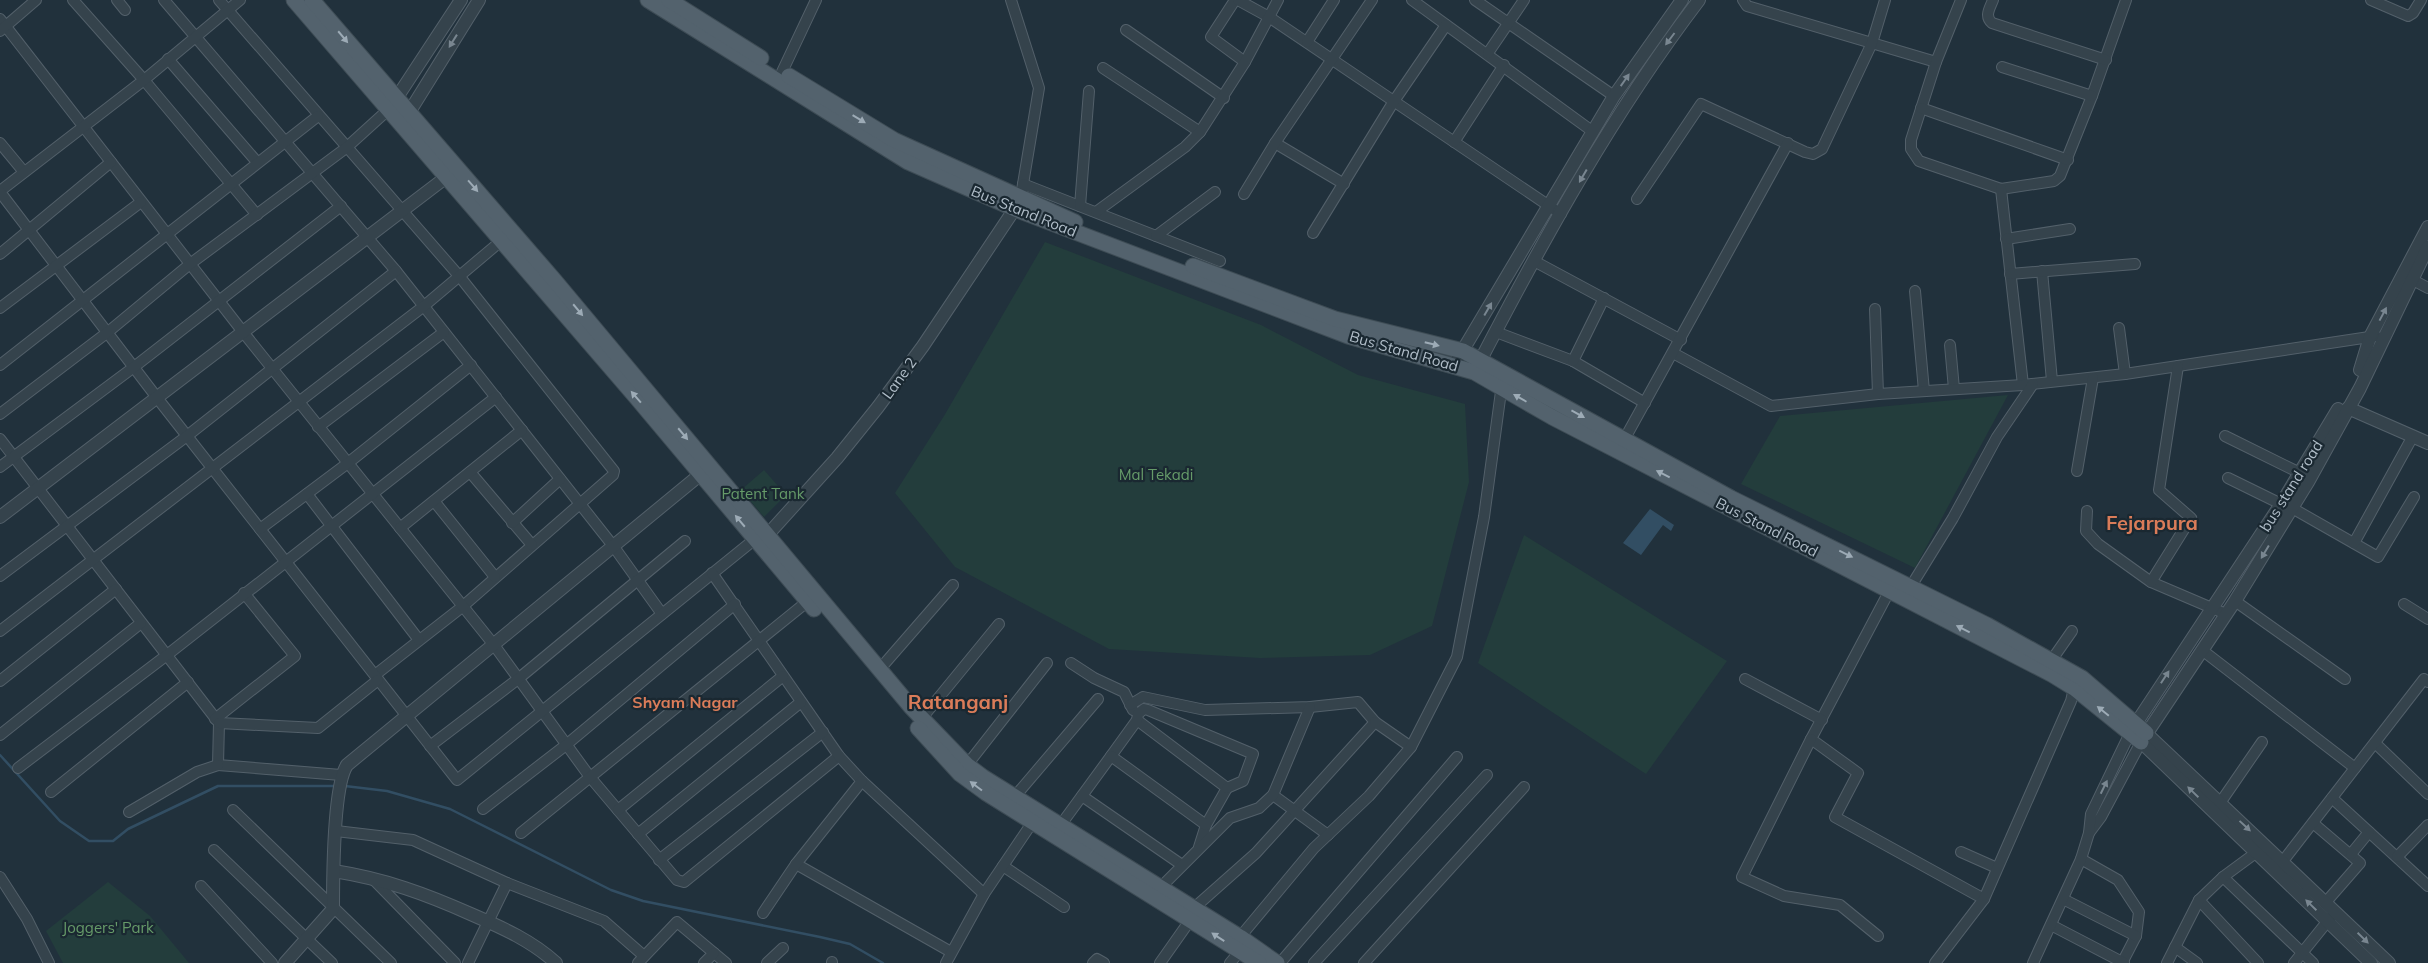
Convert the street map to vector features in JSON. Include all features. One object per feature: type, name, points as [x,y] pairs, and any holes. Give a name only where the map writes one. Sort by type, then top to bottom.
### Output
[{"type":"main road","points":[[294,0],[393,104]]},
{"type":"main road","points":[[312,0],[405,119],[706,470],[808,601],[939,753],[960,774],[1011,801],[1240,944],[1279,963]]},
{"type":"main road","name":"Bus Stand Road","points":[[648,0],[895,155],[1020,197],[1348,336],[1454,365],[1477,366]]},
{"type":"main road","name":"Bus Stand Road","points":[[669,0],[894,140],[1079,223],[1335,319],[1463,351],[1477,366],[1624,440],[1892,585]]},
{"type":"main road","points":[[452,172],[501,241],[706,470]]},
{"type":"main road","name":"Bus Stand Road","points":[[1503,380],[1552,417],[1892,585],[2051,661],[2082,678],[2138,733]]},
{"type":"main road","points":[[760,540],[967,765],[1011,801]]},
{"type":"main road","name":"Bus Stand Road","points":[[1908,592],[2053,675],[2138,733]]},
{"type":"main road","points":[[1057,830],[1160,888],[1193,914]]},
{"type":"main road","points":[[1240,944],[1259,963]]},
{"type":"street","points":[[36,0],[2,25],[83,125],[271,368],[494,645],[590,777],[677,880],[684,882],[839,756]]},
{"type":"street","points":[[73,0],[144,80],[257,215]]},
{"type":"street","points":[[117,0],[125,10]]},
{"type":"street","points":[[164,0],[286,140],[367,239],[396,271],[614,547],[662,614]]},
{"type":"street","points":[[217,721],[318,728],[419,640],[462,607],[613,475],[614,471],[460,277],[219,0]]},
{"type":"street","points":[[240,0],[144,80],[83,125],[0,192],[83,298],[158,399],[457,780],[712,572],[760,540]]},
{"type":"street","points":[[405,119],[479,0]]},
{"type":"street","points":[[782,72],[816,0]]},
{"type":"street","points":[[1011,0],[1039,88],[1020,197],[1080,206],[1220,261]]},
{"type":"street","points":[[1246,62],[1211,37],[1237,0],[1269,17],[1307,42],[1561,214]]},
{"type":"street","points":[[1096,212],[1185,147],[1200,132],[1246,62],[1278,0]]},
{"type":"street","points":[[1307,42],[1334,0]]},
{"type":"street","points":[[1244,194],[1275,143],[1372,0]]},
{"type":"street","points":[[1412,0],[1488,53],[1592,131]]},
{"type":"street","points":[[1475,0],[1614,96]]},
{"type":"street","points":[[1488,53],[1524,0]]},
{"type":"street","points":[[1454,365],[1592,131],[1614,96],[1682,0]]},
{"type":"street","points":[[1477,366],[1534,261],[1621,109],[1699,0]]},
{"type":"street","points":[[1743,0],[1747,6],[1936,62]]},
{"type":"street","points":[[1637,199],[1700,104],[1813,154],[1822,149],[1872,43],[1885,0]]},
{"type":"street","points":[[1961,0],[1936,62],[1911,140],[1911,149],[1919,161],[2001,189],[2054,181],[2060,176],[2068,160],[2106,60],[2126,0]]},
{"type":"street","points":[[1993,0],[1988,14],[1989,20],[1992,23],[2106,60]]},
{"type":"street","points":[[2371,0],[2408,16],[2413,13],[2421,0]]},
{"type":"street","points":[[0,414],[108,332],[190,264],[346,148],[393,104],[458,5],[467,19]]},
{"type":"street","points":[[1313,233],[1394,102],[1446,24]]},
{"type":"street","points":[[1126,30],[1224,98]]},
{"type":"street","points":[[168,59],[257,162]]},
{"type":"street","points":[[1454,142],[1504,65]]},
{"type":"street","points":[[2002,67],[2092,96]]},
{"type":"street","points":[[1103,68],[1200,132]]},
{"type":"street","points":[[1080,206],[1089,90]]},
{"type":"street","points":[[1922,108],[2068,160]]},
{"type":"street","points":[[0,365],[166,233],[318,116]]},
{"type":"street","points":[[0,143],[24,172]]},
{"type":"street","points":[[1275,143],[1344,184]]},
{"type":"street","points":[[1624,440],[1681,340],[1788,143]]},
{"type":"street","points":[[0,254],[111,162]]},
{"type":"street","points":[[0,517],[158,399],[452,172]]},
{"type":"street","points":[[1908,592],[1958,510],[2028,385],[2010,274],[2001,189]]},
{"type":"street","points":[[1156,236],[1215,192]]},
{"type":"street","name":"Lane 2","points":[[760,540],[837,458],[883,400],[923,346],[1020,197]]},
{"type":"street","points":[[0,308],[141,202]]},
{"type":"street","points":[[0,467],[219,302],[341,206]]},
{"type":"street","name":"bus stand road","points":[[2138,733],[2211,608],[2287,506],[2300,473],[2359,374],[2370,337],[2428,227]]},
{"type":"street","points":[[2006,239],[2070,229]]},
{"type":"street","points":[[0,632],[424,306],[501,241]]},
{"type":"street","name":"bus stand road","points":[[2138,733],[2202,650],[2235,601],[2287,506],[2360,388],[2384,334],[2428,246]]},
{"type":"street","points":[[1534,261],[1681,340]]},
{"type":"street","points":[[2010,274],[2135,264]]},
{"type":"street","points":[[0,576],[187,436],[396,271]]},
{"type":"street","points":[[2042,271],[2052,381]]},
{"type":"street","points":[[2411,279],[2428,288]]},
{"type":"street","points":[[1915,291],[1924,391]]},
{"type":"street","points":[[1573,361],[1604,298]]},
{"type":"street","points":[[1875,309],[1878,394]]},
{"type":"street","points":[[2119,328],[2125,374]]},
{"type":"street","points":[[318,427],[444,332]]},
{"type":"street","points":[[1496,332],[1573,361],[1645,403]]},
{"type":"street","points":[[1673,353],[1771,406],[1878,394],[2028,385],[2093,378],[2384,334]]},
{"type":"street","points":[[1950,345],[1954,389]]},
{"type":"street","points":[[260,529],[348,463],[470,365]]},
{"type":"street","points":[[2151,582],[2192,518],[2159,490],[2178,366]]},
{"type":"street","points":[[2077,471],[2093,378]]},
{"type":"street","points":[[1230,963],[1240,944],[1314,848],[1369,796],[1412,747],[1457,657],[1484,517],[1503,380]]},
{"type":"street","points":[[18,768],[167,655],[371,493],[496,397]]},
{"type":"street","points":[[2348,408],[2428,443]]},
{"type":"street","points":[[400,528],[522,430]]},
{"type":"street","points":[[2225,436],[2300,473]]},
{"type":"street","points":[[2354,543],[2413,436]]},
{"type":"street","points":[[0,439],[217,721],[218,765]]},
{"type":"street","points":[[285,963],[333,909],[336,831],[341,778],[346,765],[706,470]]},
{"type":"street","points":[[470,472],[532,545]]},
{"type":"street","points":[[2228,478],[2287,506],[2378,557],[2414,497]]},
{"type":"street","points":[[512,523],[560,479]]},
{"type":"street","points":[[307,494],[419,640]]},
{"type":"street","points":[[434,501],[495,577]]},
{"type":"street","points":[[2086,511],[2086,531],[2091,538],[2151,582],[2226,614]]},
{"type":"street","points":[[430,746],[518,678],[685,541]]},
{"type":"street","points":[[712,572],[839,756],[862,781],[984,894]]},
{"type":"street","points":[[879,670],[953,585]]},
{"type":"street","points":[[1878,936],[1840,905],[1784,896],[1742,877],[1811,739],[1892,585]]},
{"type":"street","points":[[0,681],[116,589]]},
{"type":"street","points":[[217,721],[295,656],[244,593]]},
{"type":"street","points":[[521,833],[808,601]]},
{"type":"street","points":[[2235,601],[2344,679]]},
{"type":"street","points":[[483,809],[566,744],[735,604]]},
{"type":"street","points":[[2404,604],[2428,619]]},
{"type":"street","points":[[0,735],[141,622]]},
{"type":"street","points":[[922,718],[999,624]]},
{"type":"street","points":[[2051,661],[2072,630]]},
{"type":"street","points":[[2202,650],[2355,768]]},
{"type":"street","points":[[967,765],[1047,663]]},
{"type":"street","points":[[1070,663],[1094,678],[1124,692],[1137,717],[1227,788]]},
{"type":"street","points":[[618,810],[783,676]]},
{"type":"street","points":[[1745,679],[1822,720]]},
{"type":"street","points":[[2283,861],[2424,679],[2428,682]]},
{"type":"street","points":[[52,792],[188,682]]},
{"type":"street","points":[[1935,963],[1984,899],[2071,701],[2074,688]]},
{"type":"street","points":[[1130,705],[1145,697],[1205,710],[1310,707],[1358,702],[1376,722],[1412,747]]},
{"type":"street","points":[[1011,801],[1098,699]]},
{"type":"street","points":[[638,834],[801,702]]},
{"type":"street","points":[[1160,888],[1230,818],[1259,808],[1273,796],[1310,707]]},
{"type":"street","points":[[1057,830],[1144,709],[1253,754],[1243,781],[1227,788],[1206,825],[1199,848]]},
{"type":"street","points":[[1160,963],[1193,914],[1256,853],[1376,722]]},
{"type":"street","points":[[659,860],[823,732]]},
{"type":"street","points":[[2138,733],[2220,803],[2261,849],[2283,861],[2326,902],[2332,916],[2371,963]]},
{"type":"street","points":[[2034,963],[2081,859],[2089,833],[2101,817],[2138,733]]},
{"type":"street","points":[[2138,733],[2332,916],[2389,963]]},
{"type":"street","points":[[1811,739],[1858,773],[1834,816],[1984,899]]},
{"type":"street","points":[[2220,803],[2262,742]]},
{"type":"street","points":[[2374,743],[2428,794]]},
{"type":"street","points":[[1110,756],[1206,825]]},
{"type":"street","points":[[1279,963],[1457,756]]},
{"type":"street","points":[[129,812],[197,772],[218,765],[341,778]]},
{"type":"street","points":[[1314,963],[1487,775]]},
{"type":"street","points":[[763,912],[796,864],[862,781]]},
{"type":"street","points":[[1364,963],[1524,787]]},
{"type":"street","points":[[1082,796],[1182,865]]},
{"type":"street","points":[[1273,796],[1328,835]]},
{"type":"street","points":[[2332,798],[2428,886]]},
{"type":"street","points":[[233,810],[333,909],[391,963]]},
{"type":"street","points":[[946,963],[984,894],[1036,817]]},
{"type":"street","points":[[2313,822],[2360,863],[2326,902]]},
{"type":"street","points":[[2397,857],[2428,824]]},
{"type":"street","points":[[336,831],[413,840],[507,883],[604,921],[641,960],[677,922],[726,963]]},
{"type":"street","points":[[2351,854],[2369,832]]},
{"type":"street","points":[[2167,963],[2198,900],[2223,877],[2261,849]]},
{"type":"street","points":[[214,850],[332,963]]},
{"type":"street","points":[[1962,852],[1997,868]]},
{"type":"street","points":[[2051,925],[2123,963],[2136,936],[2139,912],[2118,880],[2081,859]]},
{"type":"street","points":[[796,864],[951,952]]},
{"type":"street","points":[[1003,866],[1064,907]]},
{"type":"street","points":[[334,871],[370,876],[419,891],[537,946],[556,963]]},
{"type":"street","points":[[370,876],[455,963]]},
{"type":"street","points":[[0,877],[26,919],[49,963]]},
{"type":"street","points":[[2223,877],[2313,963]]},
{"type":"street","points":[[468,963],[507,883]]},
{"type":"street","points":[[201,886],[272,963]]},
{"type":"street","points":[[2063,899],[2136,936]]},
{"type":"street","points":[[2198,900],[2258,963]]},
{"type":"street","points":[[2294,963],[2332,916]]},
{"type":"street","points":[[2175,947],[2197,963]]},
{"type":"street","points":[[767,963],[782,948]]},
{"type":"street","points":[[704,963],[714,953]]},
{"type":"street","points":[[1093,963],[1098,959],[1104,963]]},
{"type":"green space","name":"Mal Tekadi","points":[[1045,242],[1261,325],[1358,375],[1465,404],[1469,482],[1432,626],[1370,655],[1260,658],[1109,649],[955,567],[895,493],[944,416]]},
{"type":"green space","points":[[2008,395],[1915,568],[1741,484],[1780,416]]},
{"type":"green space","name":"Patent Tank","points":[[764,470],[786,495],[764,517],[741,490]]},
{"type":"green space","points":[[1524,535],[1727,661],[1646,774],[1478,663]]},
{"type":"green space","name":"Joggers' Park","points":[[108,882],[150,916],[189,963],[63,963],[46,931]]},
{"type":"water","points":[[1650,509],[1674,525],[1671,531],[1663,525],[1641,555],[1623,543]]},
{"type":"waterway","points":[[0,755],[60,821],[89,841],[113,841],[128,829],[218,786],[337,786]]},
{"type":"waterway","points":[[345,786],[387,791],[450,809],[611,890],[643,901],[850,944],[883,963]]},
{"type":"district","name":"Fejarpura","points":[[2152,522]]},
{"type":"district","name":"Ratanganj","points":[[958,701]]},
{"type":"district","name":"Shyam Nagar","points":[[685,702]]}]
